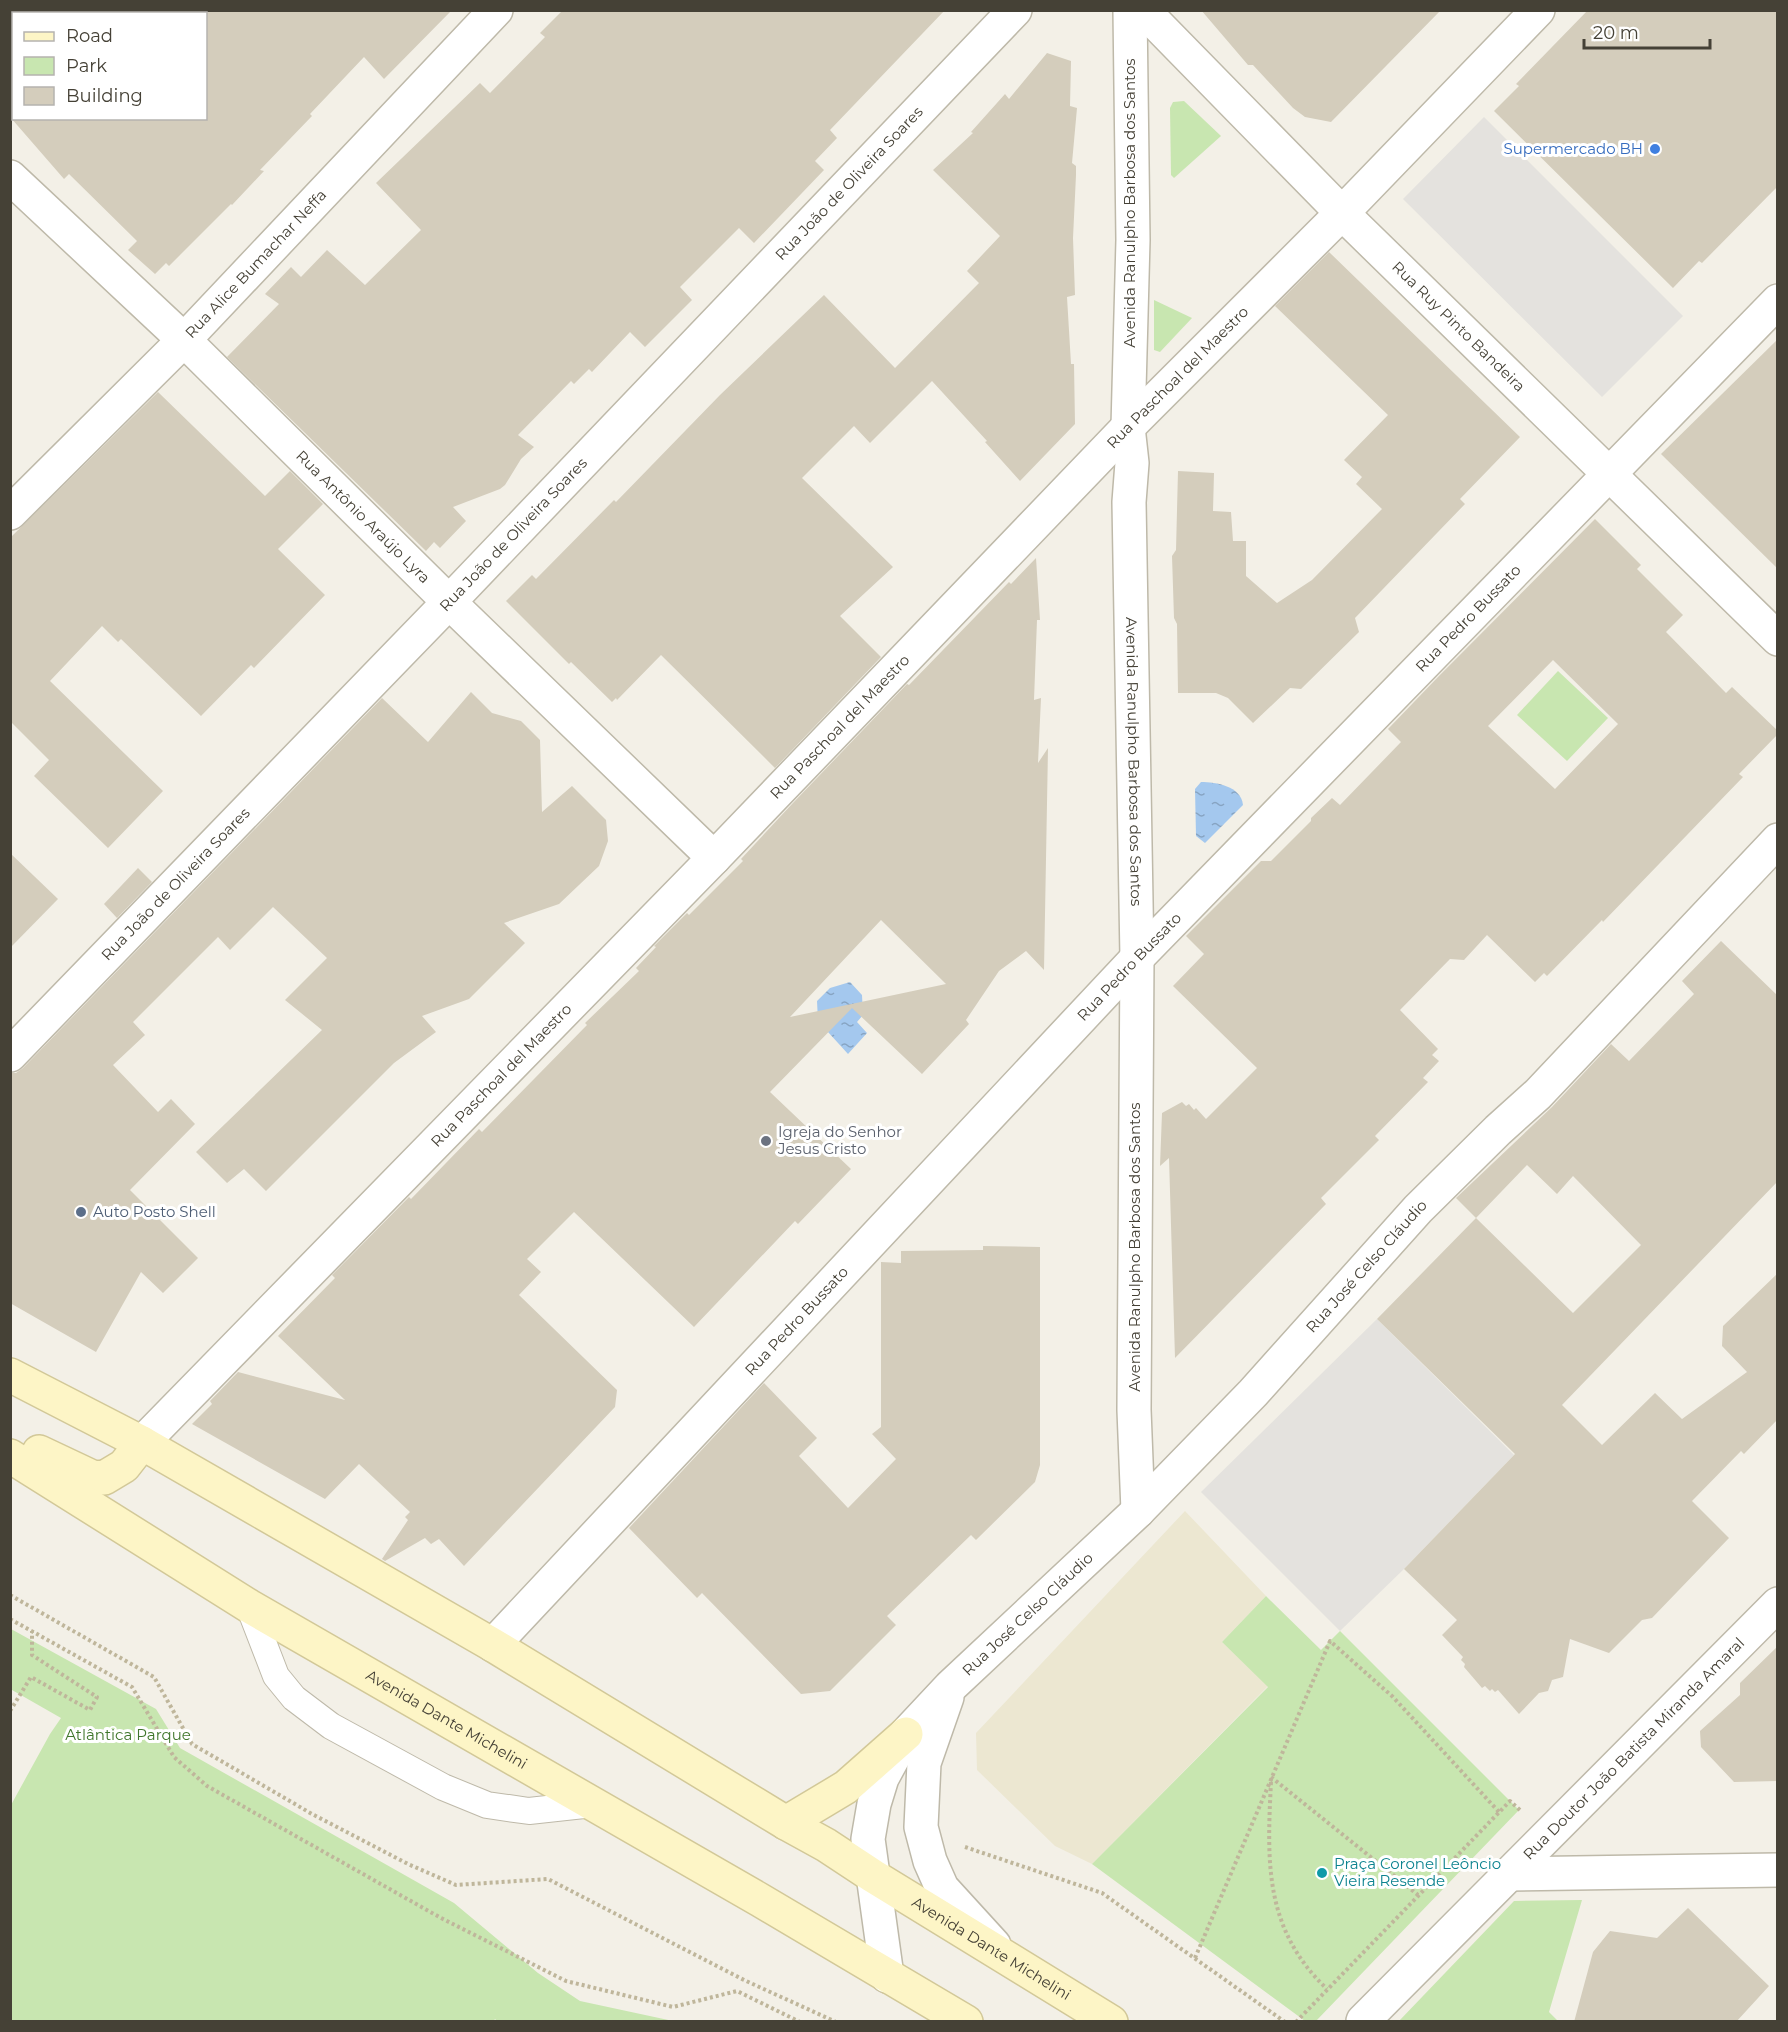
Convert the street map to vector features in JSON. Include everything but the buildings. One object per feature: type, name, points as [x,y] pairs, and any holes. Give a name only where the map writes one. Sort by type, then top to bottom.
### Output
[{"type":"main road","name":"Avenida Dante Michelini","points":[[10,1375],[142,1443],[493,1645],[826,1845],[1110,2022]]},
{"type":"main road","points":[[10,1438],[72,1469],[92,1477],[104,1478],[124,1466],[142,1443]]},
{"type":"main road","name":"Avenida Dante Michelini","points":[[10,1456],[249,1606],[966,2022]]},
{"type":"main road","points":[[786,1823],[846,1787],[906,1734]]},
{"type":"street","name":"Rua Alice Bumachar Neffa","points":[[10,513],[184,340],[496,10]]},
{"type":"street","name":"Rua João de Oliveira Soares","points":[[10,1055],[449,602],[1015,10]]},
{"type":"street","name":"Avenida Ranulpho Barbosa dos Santos","points":[[1130,10],[1133,240],[1128,427],[1132,463],[1130,502],[1137,958],[1134,1410],[1138,1511]]},
{"type":"street","name":"Rua Ruy Pinto Bandeira","points":[[1143,10],[1342,213],[1778,639]]},
{"type":"street","name":"Rua Paschoal del Maestro","points":[[142,1443],[714,858],[1128,427],[1342,213],[1538,10]]},
{"type":"street","name":"Rua Antônio Araújo Lyra","points":[[10,177],[184,340],[449,602],[714,858]]},
{"type":"street","name":"Rua Pedro Bussato","points":[[493,1645],[1137,958],[1778,301]]},
{"type":"street","name":"Rua José Celso Cláudio","points":[[906,1734],[950,1687],[1138,1511],[1253,1393],[1418,1209],[1497,1130],[1538,1094],[1778,840]]},
{"type":"street","name":"Rua Doutor João Batista Miranda Amaral","points":[[1363,2021],[1778,1604]]},
{"type":"street","name":"Rua José Celso Cláudio","points":[[950,1687],[924,1763],[921,1827],[930,1860],[942,1888],[1003,1956]]},
{"type":"street","points":[[887,1976],[868,1839],[874,1804],[882,1778],[906,1734]]},
{"type":"street","points":[[1509,1874],[1778,1870]]},
{"type":"lane","points":[[249,1606],[276,1676],[294,1698],[332,1726],[443,1787],[487,1805],[529,1812],[593,1804]]},
{"type":"path","points":[[10,1595],[154,1677],[192,1744],[312,1814],[408,1864],[456,1885],[548,1879],[744,1980],[836,2022]]},
{"type":"path","points":[[10,1619],[132,1687],[174,1756],[207,1786],[441,1918],[566,1981],[673,2007],[737,1991],[800,2022]]},
{"type":"path","points":[[10,1711],[31,1677],[90,1710],[97,1697],[32,1655],[32,1631]]},
{"type":"path","points":[[1195,1958],[1330,1641],[1393,1697],[1499,1812]]},
{"type":"path","points":[[1271,1777],[1419,1895]]},
{"type":"path","points":[[1271,1777],[1268,1848],[1274,1897],[1282,1925],[1294,1950],[1308,1972],[1327,1989]]},
{"type":"path","points":[[1296,2022],[1510,1801],[1545,1837]]},
{"type":"path","points":[[961,1845],[1102,1893],[1285,2022]]},
{"type":"shaded area","points":[[1484,117],[1683,316],[1602,397],[1403,199]]},
{"type":"shaded area","points":[[1377,1319],[1514,1455],[1404,1569],[1340,1631],[1201,1492]]},
{"type":"shaded area","points":[[1185,1511],[1266,1596],[1222,1642],[1268,1686],[1092,1864],[1055,1846],[977,1770],[976,1733]]},
{"type":"green space","points":[[1184,101],[1221,136],[1174,178],[1171,175],[1170,108],[1173,102]]},
{"type":"green space","points":[[1154,300],[1192,318],[1160,352],[1154,350]]},
{"type":"green space","points":[[1558,671],[1608,718],[1567,761],[1517,715]]},
{"type":"green space","points":[[1266,1596],[1321,1650],[1340,1631],[1519,1810],[1316,2021],[1305,2021],[1092,1864],[1268,1687],[1222,1642]]},
{"type":"green space","name":"Atlântica Parque","points":[[11,1629],[156,1709],[180,1748],[454,1903],[538,1973],[580,2001],[673,2021],[498,2022],[495,2019],[493,2022],[11,2021],[11,1805],[61,1718],[12,1690],[11,1692]]},
{"type":"green space","points":[[1582,1900],[1549,2012],[1558,2021],[1399,2021],[1514,1901]]},
{"type":"water","points":[[1201,782],[1220,784],[1233,789],[1238,793],[1243,805],[1205,843],[1196,836],[1195,789]]},
{"type":"water","points":[[850,982],[862,995],[863,1015],[857,1022],[867,1033],[848,1054],[818,1021],[817,1001],[830,988]]},
{"type":"place","name":"Supermercado BH","points":[[1655,149]]},
{"type":"place","name":"Igreja do Senhor Jesus Cristo","points":[[766,1141]]},
{"type":"place","name":"Auto Posto Shell","points":[[81,1212]]},
{"type":"place","name":"Praça Coronel Leôncio Vieira Resende","points":[[1322,1873]]}]
